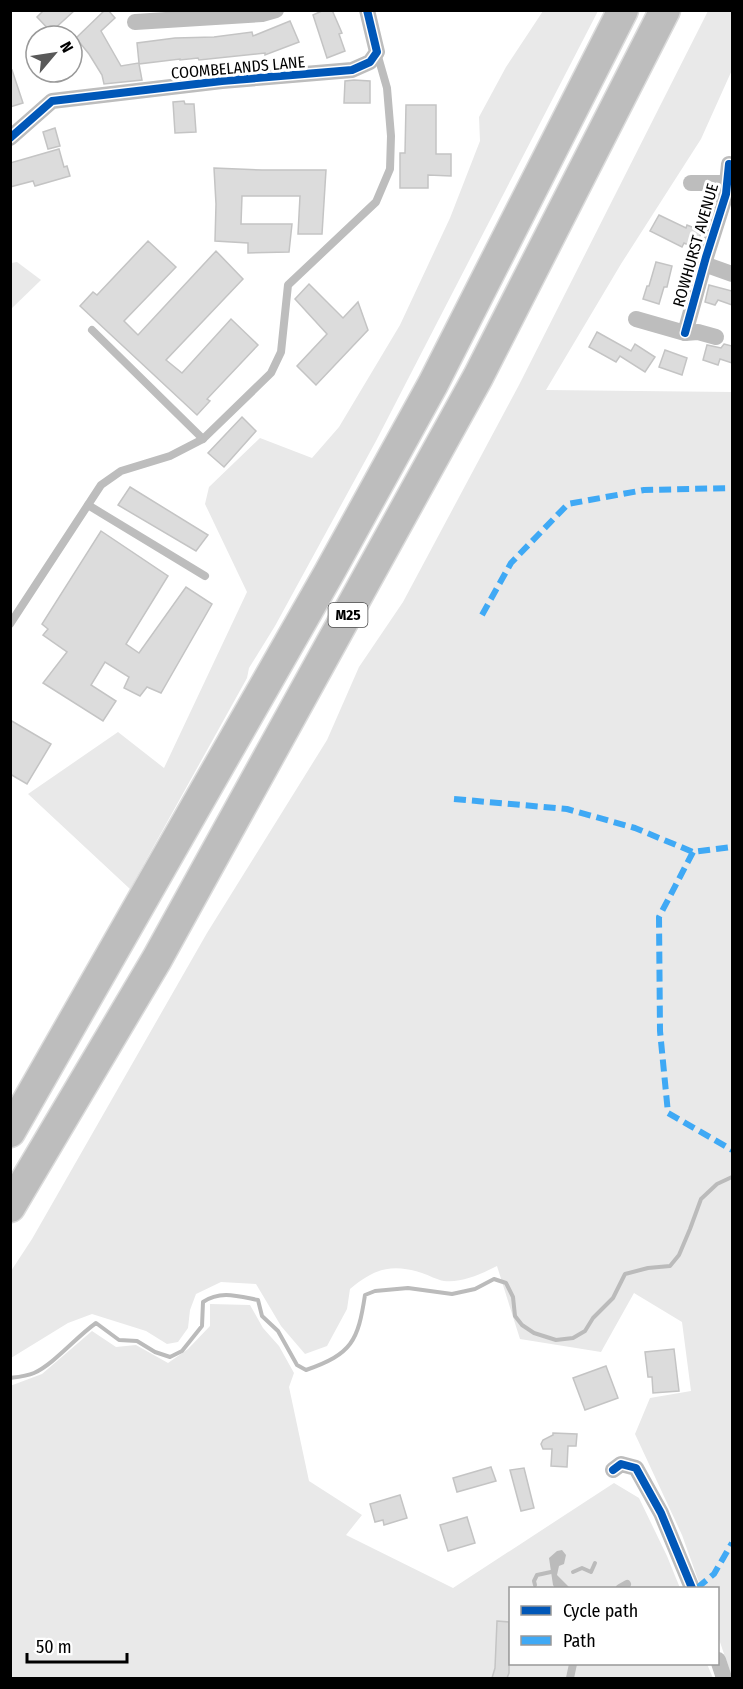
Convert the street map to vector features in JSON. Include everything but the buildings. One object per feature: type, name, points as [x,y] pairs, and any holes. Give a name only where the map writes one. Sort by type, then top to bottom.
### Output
[{"type":"highway","name":"M25","points":[[10,1132],[329,573],[421,405],[623,10]]},
{"type":"highway","name":"M25","points":[[10,1207],[157,959],[439,450],[665,10]]},
{"type":"street","points":[[135,22],[187,15],[262,14],[276,10]]},
{"type":"street","points":[[367,10],[377,52]]},
{"type":"street","name":"COOMBELANDS LANE","points":[[10,138],[52,101],[222,81],[352,70],[370,62],[377,52]]},
{"type":"street","name":"ROWHURST AVENUE","points":[[685,333],[726,194],[729,164]]},
{"type":"street","name":"ROWHURST AVENUE","points":[[692,183],[727,183]]},
{"type":"street","name":"ROWHURST AVENUE","points":[[704,264],[732,274]]},
{"type":"street","name":"ROWHURST AVENUE","points":[[636,319],[685,333],[698,332],[716,337]]},
{"type":"street","points":[[613,1470],[621,1464],[636,1468],[661,1513],[692,1587]]},
{"type":"lane","points":[[10,624],[101,485],[121,471],[170,456],[203,439],[271,373],[281,352],[288,285],[376,202],[390,169],[391,136],[387,88],[377,52]]},
{"type":"lane","points":[[92,330],[203,439]]},
{"type":"lane","points":[[88,505],[205,576]]},
{"type":"shaded area","points":[[543,11],[598,11],[376,441],[275,626],[249,668],[247,678],[130,889],[28,794],[118,732],[164,768],[247,592],[205,504],[209,487],[260,438],[312,458],[339,427],[400,325],[450,218],[480,141],[479,117],[506,67]]},
{"type":"shaded area","points":[[708,11],[732,11],[732,70],[701,139],[621,264],[546,390],[732,392],[732,1678],[719,1639],[719,1587],[701,1587],[682,1535],[635,1434],[650,1398],[691,1391],[682,1322],[634,1293],[601,1352],[520,1339],[497,1266],[458,1281],[441,1280],[401,1268],[375,1273],[350,1289],[347,1309],[327,1346],[305,1354],[281,1326],[256,1284],[221,1282],[196,1294],[190,1310],[188,1328],[178,1342],[167,1344],[146,1331],[92,1314],[68,1323],[11,1358],[11,1271],[32,1239],[207,933],[327,740],[359,667],[403,602],[519,385]]},
{"type":"shaded area","points":[[17,262],[41,280],[11,309],[11,263]]},
{"type":"shaded area","points":[[210,1304],[250,1305],[263,1328],[279,1346],[294,1373],[289,1387],[309,1481],[362,1515],[346,1535],[453,1588],[614,1483],[639,1498],[680,1587],[509,1587],[509,1665],[707,1665],[713,1678],[11,1678],[10,1386],[42,1374],[92,1331],[116,1347],[136,1345],[168,1363],[188,1349],[210,1326]]},
{"type":"shaded area","points":[[562,1550],[566,1555],[564,1564],[559,1566],[557,1575],[569,1587],[554,1587],[553,1585],[549,1558]]},
{"type":"waterway","points":[[10,1378],[28,1375],[42,1369],[96,1323],[119,1340],[137,1341],[155,1352],[170,1357],[182,1351],[202,1326],[203,1302],[223,1295],[258,1300],[262,1316],[278,1331],[297,1365],[306,1370],[334,1358],[350,1344],[359,1324],[365,1295],[375,1291],[408,1288],[452,1294],[475,1289],[494,1279],[506,1283],[513,1297],[515,1316],[522,1325],[534,1333],[556,1340],[573,1338],[585,1331],[593,1318],[613,1298],[625,1274],[648,1268],[670,1266],[679,1255],[701,1199],[717,1184],[732,1177]]},
{"type":"waterway","points":[[573,1572],[582,1568],[591,1572],[595,1563]]},
{"type":"waterway","points":[[535,1585],[537,1575],[551,1572]]},
{"type":"marked path","points":[[482,615],[511,563],[568,504],[644,490],[732,488]]},
{"type":"marked path","points":[[454,799],[567,809],[635,828],[693,852],[732,847]]},
{"type":"marked path","points":[[693,852],[659,917],[660,1031],[668,1113],[732,1150]]},
{"type":"marked path","points":[[698,1587],[714,1574],[732,1543]]},
{"type":"cycle path","points":[[10,138],[52,101],[222,81],[352,70],[370,62],[377,52],[367,10]]},
{"type":"cycle path","points":[[685,333],[726,194],[729,164]]},
{"type":"cycle path","points":[[613,1470],[621,1464],[636,1468],[661,1513],[692,1587]]}]
